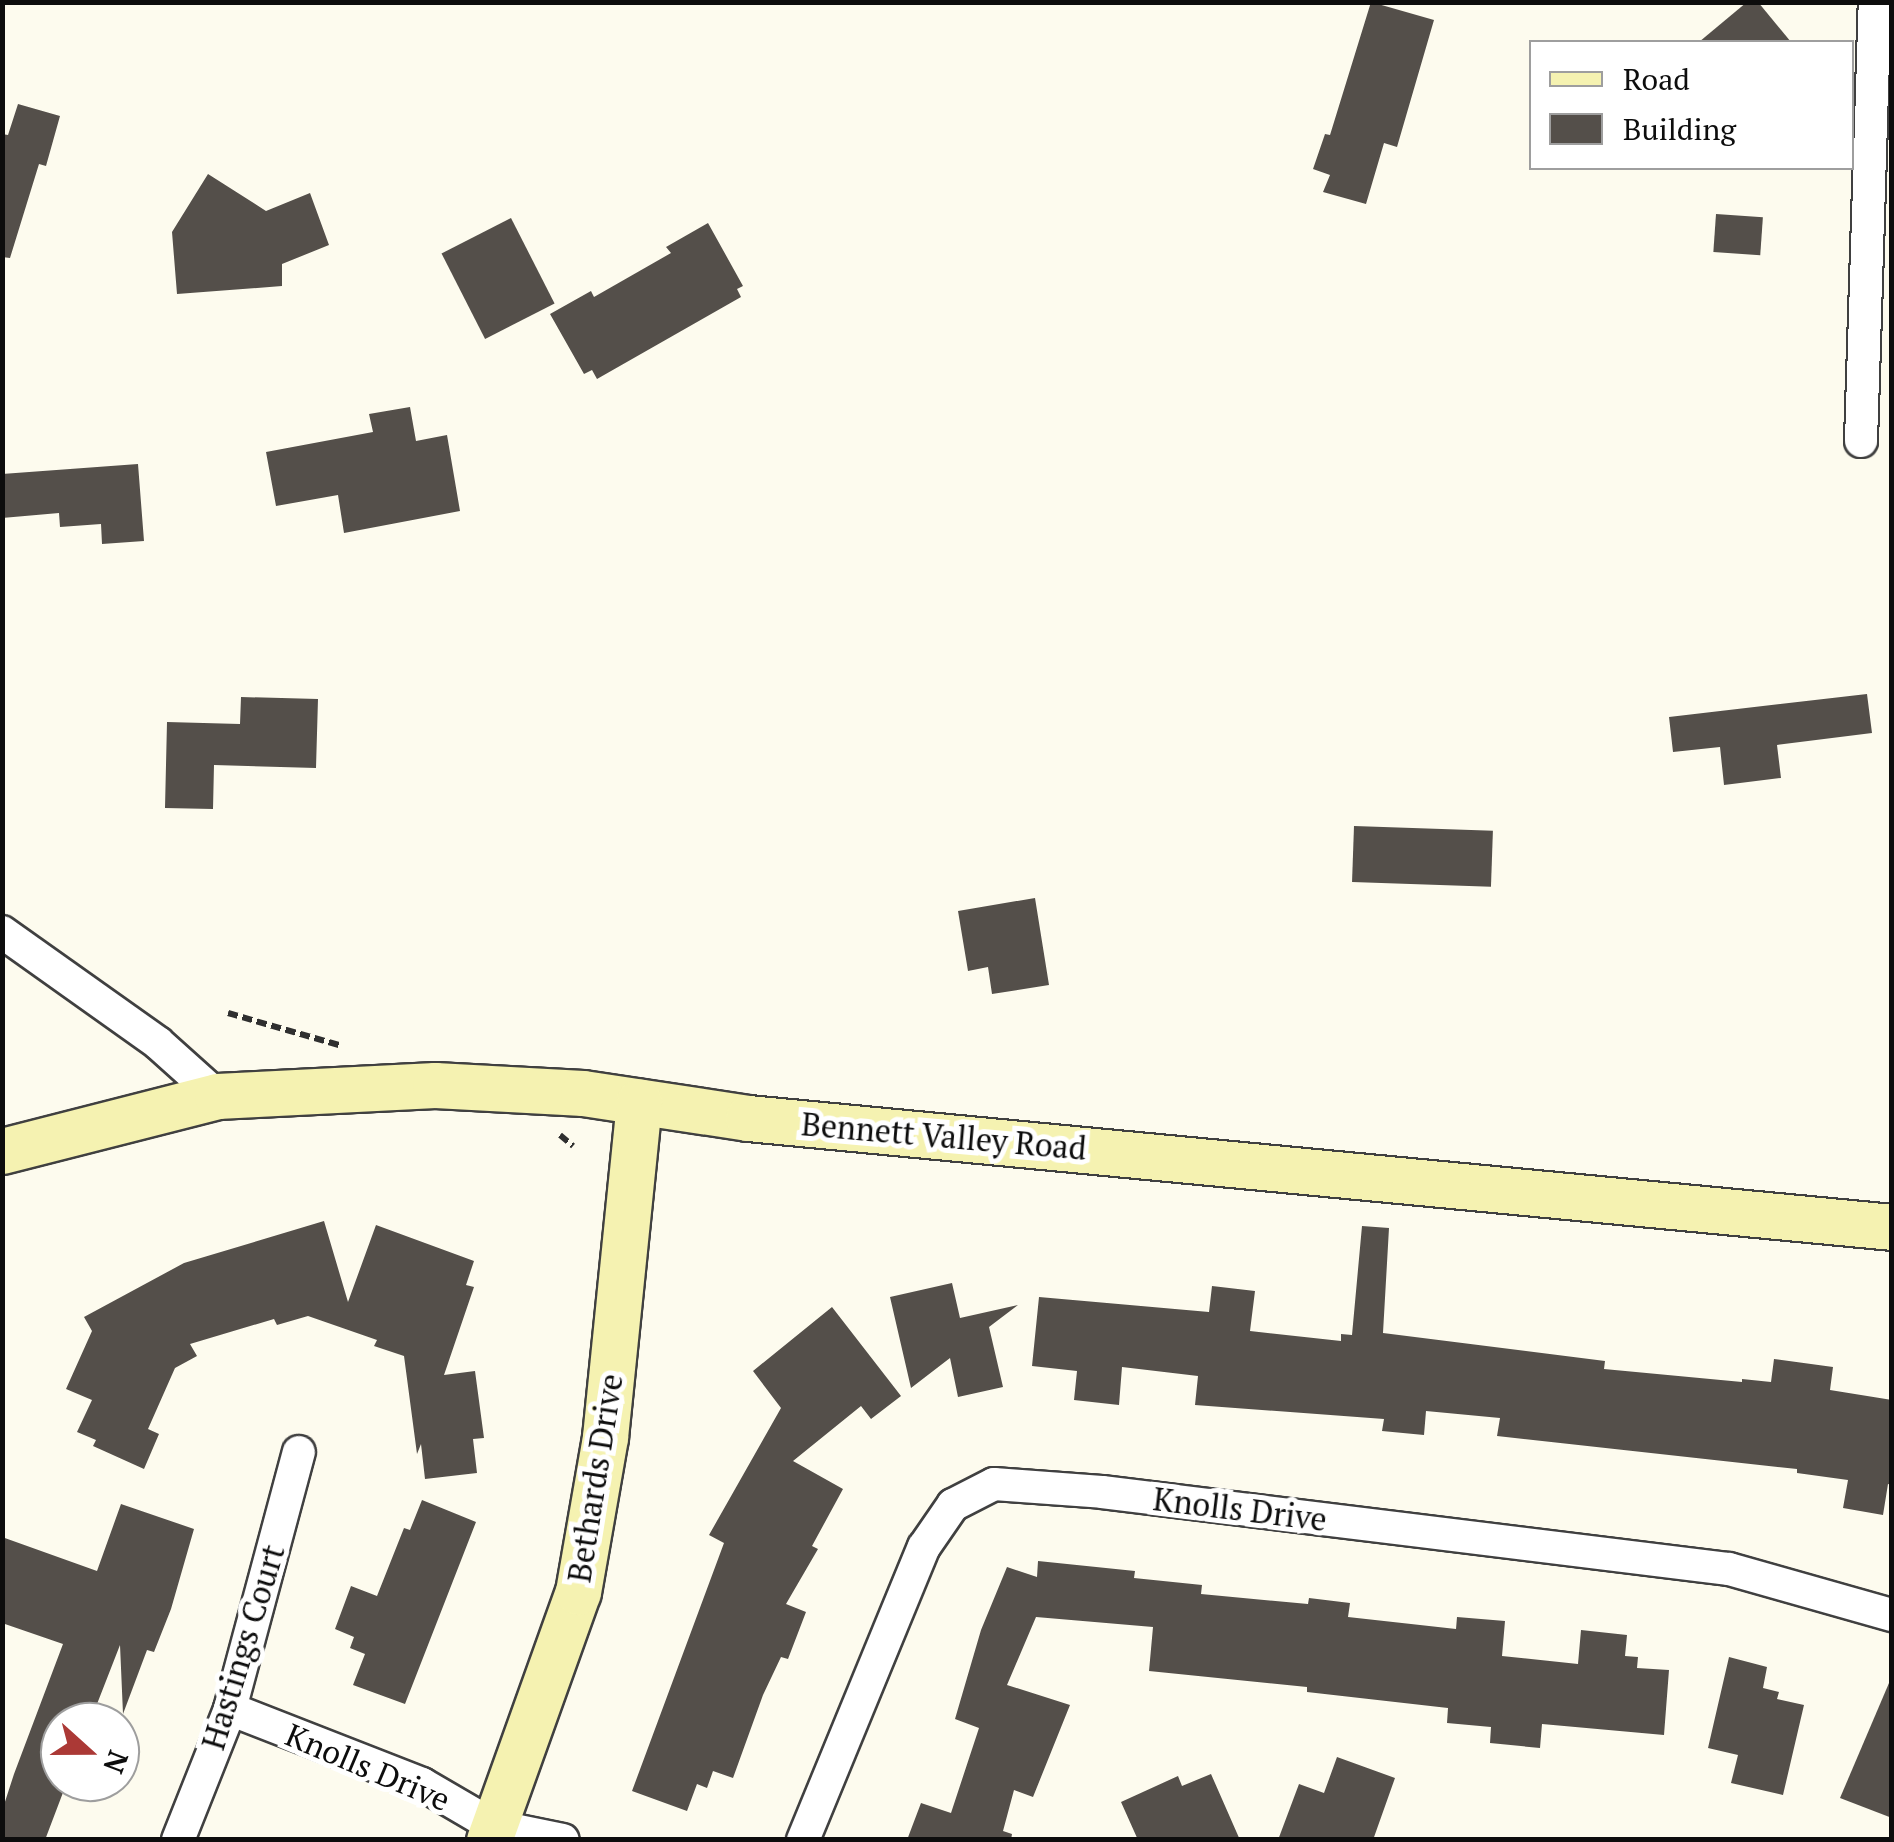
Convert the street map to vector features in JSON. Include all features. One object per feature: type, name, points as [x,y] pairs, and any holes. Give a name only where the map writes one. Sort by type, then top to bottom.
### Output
[{"type":"street","points":[[1860,441],[1875,2]]},
{"type":"street","points":[[2,932],[158,1043],[217,1096]]},
{"type":"street","name":"Bennett Valley Road","points":[[2,1151],[217,1096],[434,1085],[584,1093],[768,1120],[1892,1227]]},
{"type":"street","name":"Bethards Drive","points":[[492,1833],[578,1592],[605,1437],[639,1102]]},
{"type":"street","name":"Hastings Court","points":[[178,1840],[230,1709],[299,1452]]},
{"type":"street","name":"Knolls Drive","points":[[803,1840],[924,1546],[953,1505],[994,1484],[1122,1495],[1729,1569],[1892,1615]]},
{"type":"street","name":"Knolls Drive","points":[[230,1709],[422,1784],[492,1833],[562,1840]]},
{"type":"building","points":[[1371,2],[1434,20],[1397,147],[1384,143],[1366,204],[1323,192],[1330,175],[1313,169],[1325,134],[1330,135]]},
{"type":"building","points":[[1747,2],[1758,2],[1789,40],[1701,40]]},
{"type":"building","points":[[18,104],[60,116],[46,166],[39,164],[10,258],[2,257],[2,134],[8,135]]},
{"type":"building","points":[[208,174],[266,211],[310,193],[329,245],[282,264],[282,286],[177,294],[172,232]]},
{"type":"building","points":[[1716,214],[1763,217],[1760,255],[1713,252]]},
{"type":"building","points":[[511,218],[555,304],[485,339],[442,253]]},
{"type":"building","points":[[708,223],[743,286],[737,289],[741,297],[597,379],[592,370],[584,374],[550,314],[591,291],[594,297],[671,253],[666,247]]},
{"type":"building","points":[[410,407],[416,441],[447,435],[460,511],[344,533],[338,495],[276,506],[266,452],[373,432],[369,414]]},
{"type":"building","points":[[138,464],[144,541],[102,544],[101,524],[60,527],[59,513],[2,518],[2,474]]},
{"type":"building","points":[[1867,694],[1872,733],[1777,745],[1781,778],[1724,785],[1720,747],[1673,752],[1669,717]]},
{"type":"building","points":[[241,697],[318,699],[316,768],[214,765],[213,809],[165,808],[167,722],[240,724]]},
{"type":"building","points":[[1354,826],[1493,831],[1491,887],[1352,882]]},
{"type":"building","points":[[1035,898],[1049,985],[992,994],[988,967],[968,971],[958,911]]},
{"type":"building","points":[[324,1221],[348,1302],[376,1225],[474,1261],[466,1285],[474,1287],[444,1375],[475,1371],[484,1438],[473,1439],[477,1473],[425,1479],[421,1444],[417,1454],[404,1356],[374,1346],[377,1340],[308,1316],[277,1325],[274,1319],[190,1344],[197,1356],[175,1368],[148,1429],[159,1434],[144,1469],[93,1446],[96,1440],[77,1432],[92,1400],[66,1389],[92,1331],[84,1317],[184,1263]]},
{"type":"building","points":[[1362,1226],[1389,1228],[1383,1333],[1605,1361],[1604,1369],[1742,1382],[1771,1382],[1774,1359],[1833,1367],[1830,1390],[1892,1400],[1892,1485],[1888,1484],[1883,1515],[1843,1508],[1848,1480],[1797,1473],[1797,1469],[1497,1436],[1500,1418],[1426,1411],[1424,1435],[1382,1431],[1384,1419],[1195,1405],[1198,1376],[1122,1367],[1119,1405],[1074,1400],[1077,1371],[1032,1366],[1039,1297],[1209,1312],[1212,1286],[1255,1291],[1250,1331],[1341,1341],[1341,1334],[1352,1335]]},
{"type":"building","points":[[952,1283],[960,1318],[1018,1305],[989,1327],[1003,1387],[958,1397],[950,1358],[911,1388],[890,1297]]},
{"type":"building","points":[[832,1307],[901,1396],[871,1419],[861,1406],[793,1461],[843,1489],[812,1546],[818,1549],[786,1604],[806,1612],[788,1659],[781,1657],[763,1695],[733,1778],[713,1771],[707,1788],[697,1784],[687,1811],[632,1791],[724,1543],[709,1535],[781,1408],[753,1371]]},
{"type":"building","points":[[422,1500],[476,1522],[405,1704],[353,1685],[365,1654],[350,1648],[354,1637],[335,1629],[351,1586],[377,1596],[404,1528],[410,1530]]},
{"type":"building","points":[[121,1504],[194,1529],[171,1609],[154,1652],[147,1650],[128,1702],[122,1702],[120,1645],[98,1702],[41,1702],[63,1644],[2,1623],[2,1537],[97,1571]]},
{"type":"building","points":[[1038,1561],[1135,1571],[1134,1578],[1202,1585],[1201,1594],[1308,1604],[1309,1598],[1350,1603],[1348,1617],[1456,1629],[1457,1617],[1505,1621],[1502,1656],[1578,1664],[1581,1630],[1627,1635],[1625,1656],[1638,1657],[1637,1668],[1669,1670],[1664,1735],[1542,1724],[1540,1748],[1490,1743],[1491,1727],[1447,1723],[1448,1708],[1307,1692],[1307,1687],[1149,1671],[1153,1627],[1036,1617],[1007,1685],[1070,1705],[1033,1797],[1014,1790],[1003,1831],[1012,1834],[1011,1840],[907,1840],[921,1803],[951,1813],[979,1728],[955,1719],[981,1630],[1007,1567],[1037,1577]]},
{"type":"building","points":[[1729,1657],[1767,1667],[1763,1688],[1779,1692],[1777,1699],[1804,1705],[1783,1795],[1731,1783],[1738,1755],[1708,1748]]},
{"type":"building","points":[[1889,1683],[1892,1684],[1892,1818],[1840,1798]]},
{"type":"building","points":[[40,1705],[40,1802],[59,1802],[45,1840],[2,1840],[2,1811]]},
{"type":"building","points":[[1337,1757],[1395,1778],[1373,1840],[1278,1840],[1299,1784],[1324,1793]]},
{"type":"building","points":[[1211,1774],[1240,1840],[1138,1840],[1121,1802],[1178,1776],[1182,1786]]}]
